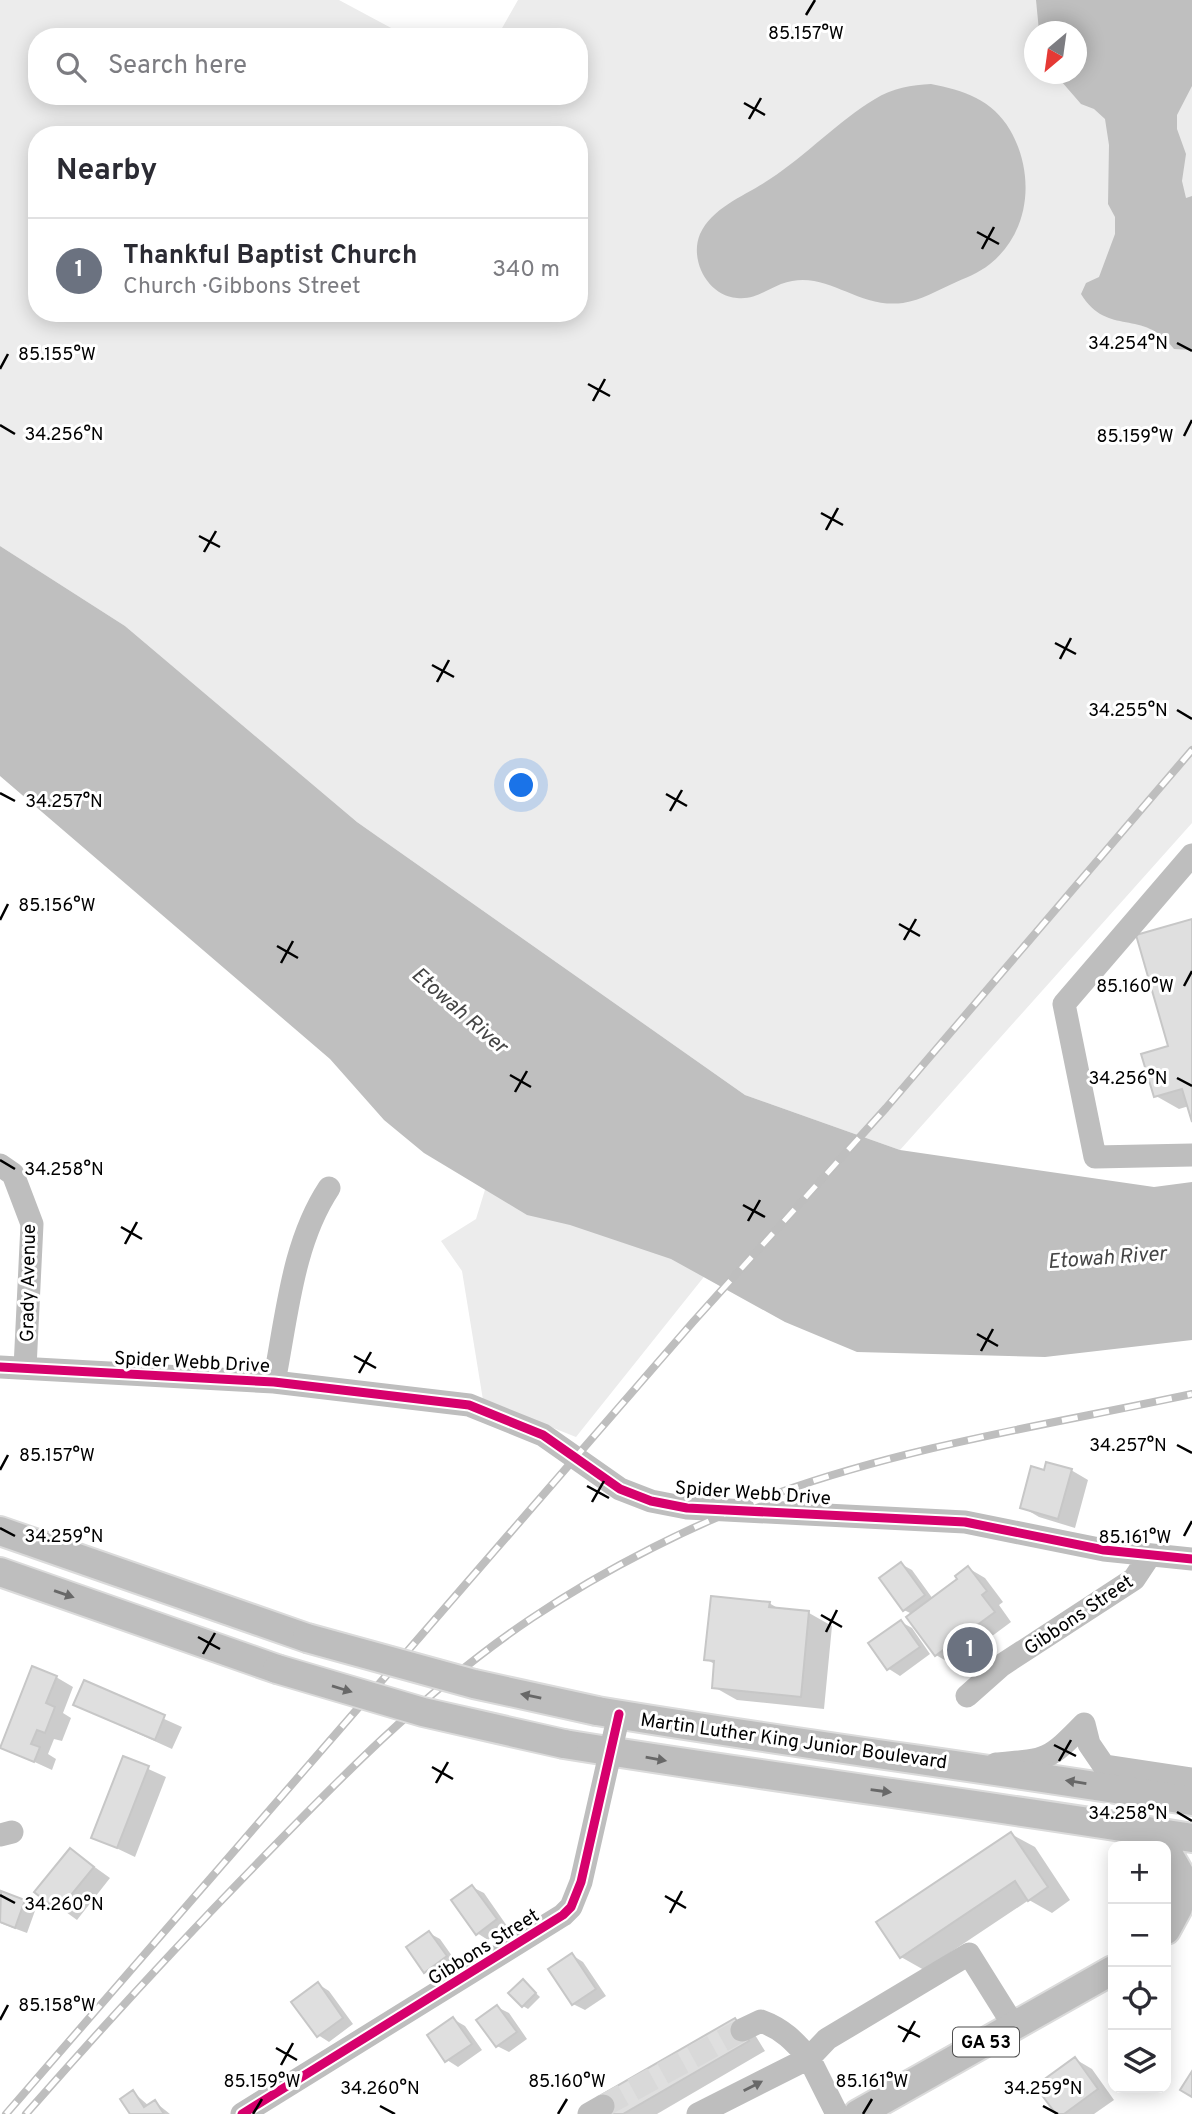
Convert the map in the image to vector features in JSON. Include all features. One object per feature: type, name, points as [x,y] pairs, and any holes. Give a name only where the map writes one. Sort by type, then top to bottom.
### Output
[{"type":"main road","name":"Martin Luther King Junior Boulevard","points":[[0,1531],[307,1638],[474,1684],[608,1712],[1192,1801]]},
{"type":"main road","name":"Martin Luther King Junior Boulevard","points":[[0,1572],[277,1669],[423,1712],[564,1744],[1192,1838]]},
{"type":"main road","points":[[918,1796],[1023,1824],[1137,1841]]},
{"type":"main road","points":[[1171,1859],[1184,1881],[1178,1908],[1171,1921]]},
{"type":"main road","points":[[1171,1938],[1192,1927]]},
{"type":"main road","name":"GA 53","points":[[858,2114],[1108,1973]]},
{"type":"street","points":[[1192,855],[1064,1003],[1095,1157],[1192,1154]]},
{"type":"street","name":"Grady Avenue","points":[[0,1165],[13,1174],[32,1224],[25,1368]]},
{"type":"street","points":[[274,1382],[302,1242],[315,1209],[329,1188]]},
{"type":"street","name":"Spider Webb Drive","points":[[0,1367],[274,1382],[469,1405],[543,1435],[620,1489],[652,1501],[687,1508],[965,1522],[1104,1550],[1192,1559]]},
{"type":"street","name":"Gibbons Street","points":[[967,1696],[1002,1665],[1135,1579],[1150,1555]]},
{"type":"street","name":"Gibbons Street","points":[[242,2114],[563,1915],[571,1907],[581,1882],[610,1751],[608,1712]]},
{"type":"street","points":[[976,1766],[1045,1758],[1061,1749],[1084,1724],[1089,1744],[1104,1766],[1192,1779]]},
{"type":"street","points":[[698,2114],[810,2058],[827,2039],[969,1954],[1014,2026]]},
{"type":"street","points":[[742,2029],[761,2021],[787,2033],[810,2058],[837,2114]]},
{"type":"shaded area","points":[[0,0],[339,0],[391,28],[28,28],[28,105],[588,105],[588,28],[502,28],[518,0],[1192,0],[1192,823],[900,1150],[745,1095],[357,822],[125,626],[0,546]]},
{"type":"shaded area","points":[[488,1180],[707,1273],[576,1437],[483,1400],[462,1271],[441,1241],[476,1219]]},
{"type":"water","points":[[1036,0],[1192,0],[1192,86],[1177,115],[1177,129],[1186,154],[1182,181],[1186,198],[1192,196],[1192,350],[1174,349],[1162,336],[1150,329],[1103,315],[1091,307],[1081,294],[1086,283],[1099,277],[1115,234],[1115,217],[1108,204],[1109,145],[1105,119],[1094,109],[1081,104],[1064,84],[1087,84],[1087,21],[1038,21]]},
{"type":"water","points":[[931,84],[966,93],[986,104],[1003,120],[1018,147],[1025,183],[1021,218],[1004,251],[990,264],[977,273],[929,295],[903,303],[870,300],[812,281],[797,280],[743,298],[727,296],[710,284],[699,265],[697,244],[700,234],[713,216],[784,170],[848,117],[875,99],[902,88]]},
{"type":"water","name":"Etowah River","points":[[0,546],[125,626],[357,822],[745,1095],[900,1150],[1154,1187],[1192,1182],[1192,1340],[1045,1357],[857,1352],[785,1322],[671,1259],[570,1225],[527,1215],[424,1153],[384,1120],[330,1059],[0,776]]},
{"type":"building","points":[[1192,919],[1192,1122],[1182,1089],[1154,1097],[1141,1054],[1168,1046],[1136,935]]},
{"type":"building","points":[[1046,1462],[1072,1469],[1058,1519],[1020,1508],[1031,1466],[1044,1470]]},
{"type":"building","points":[[901,1562],[925,1595],[903,1611],[879,1578]]},
{"type":"building","points":[[968,1566],[987,1591],[982,1595],[995,1612],[935,1656],[906,1617],[957,1579],[955,1576]]},
{"type":"building","points":[[711,1596],[770,1602],[769,1607],[809,1611],[801,1697],[712,1688],[714,1661],[704,1660]]},
{"type":"building","points":[[901,1620],[920,1647],[887,1670],[868,1643]]},
{"type":"building","points":[[32,1666],[57,1676],[46,1703],[55,1707],[45,1733],[37,1730],[31,1744],[40,1747],[34,1762],[0,1748]]},
{"type":"building","points":[[84,1680],[165,1715],[155,1740],[73,1705]]},
{"type":"building","points":[[123,1756],[149,1766],[117,1848],[91,1838]]},
{"type":"building","points":[[1011,1832],[1048,1887],[1028,1901],[1015,1881],[900,1958],[876,1922]]},
{"type":"building","points":[[70,1848],[94,1867],[58,1911],[34,1892]]},
{"type":"building","points":[[472,1885],[497,1919],[476,1935],[451,1900]]},
{"type":"building","points":[[1,1891],[25,1900],[15,1928],[0,1922]]},
{"type":"building","points":[[429,1931],[447,1956],[424,1973],[406,1947]]},
{"type":"building","points":[[572,1953],[596,1989],[572,2005],[548,1969]]},
{"type":"building","points":[[523,1979],[536,1993],[522,2007],[508,1993]]},
{"type":"building","points":[[318,1982],[343,2018],[317,2037],[291,2002]]},
{"type":"building","points":[[497,2005],[517,2032],[496,2047],[476,2020]]},
{"type":"building","points":[[453,2017],[472,2044],[445,2062],[427,2035]]},
{"type":"building","points":[[735,2018],[749,2041],[623,2114],[607,2114],[598,2097]]},
{"type":"building","points":[[1075,2057],[1098,2089],[1064,2114],[1056,2114],[1035,2086]]},
{"type":"building","points":[[1192,2071],[1192,2097],[1180,2090]]},
{"type":"building","points":[[133,2090],[144,2107],[155,2100],[164,2114],[130,2114],[120,2099]]},
{"type":"tunnel","points":[[603,2106],[742,2030]]},
{"type":"railway","points":[[6,2114],[693,1322],[886,1108],[1192,750]]},
{"type":"railway","points":[[26,2114],[191,1933],[383,1738],[455,1675],[560,1600],[620,1565],[715,1518],[829,1476],[931,1448],[1192,1394]]},
{"type":"cycle path","points":[[0,1367],[274,1382],[469,1405],[543,1435],[620,1489],[651,1501],[687,1508],[965,1522],[1104,1550],[1192,1559]]},
{"type":"cycle path","points":[[242,2114],[563,1915],[571,1907],[581,1882],[619,1714]]},
{"type":"place","name":"Thankful Baptist Church","points":[[970,1650]]}]
